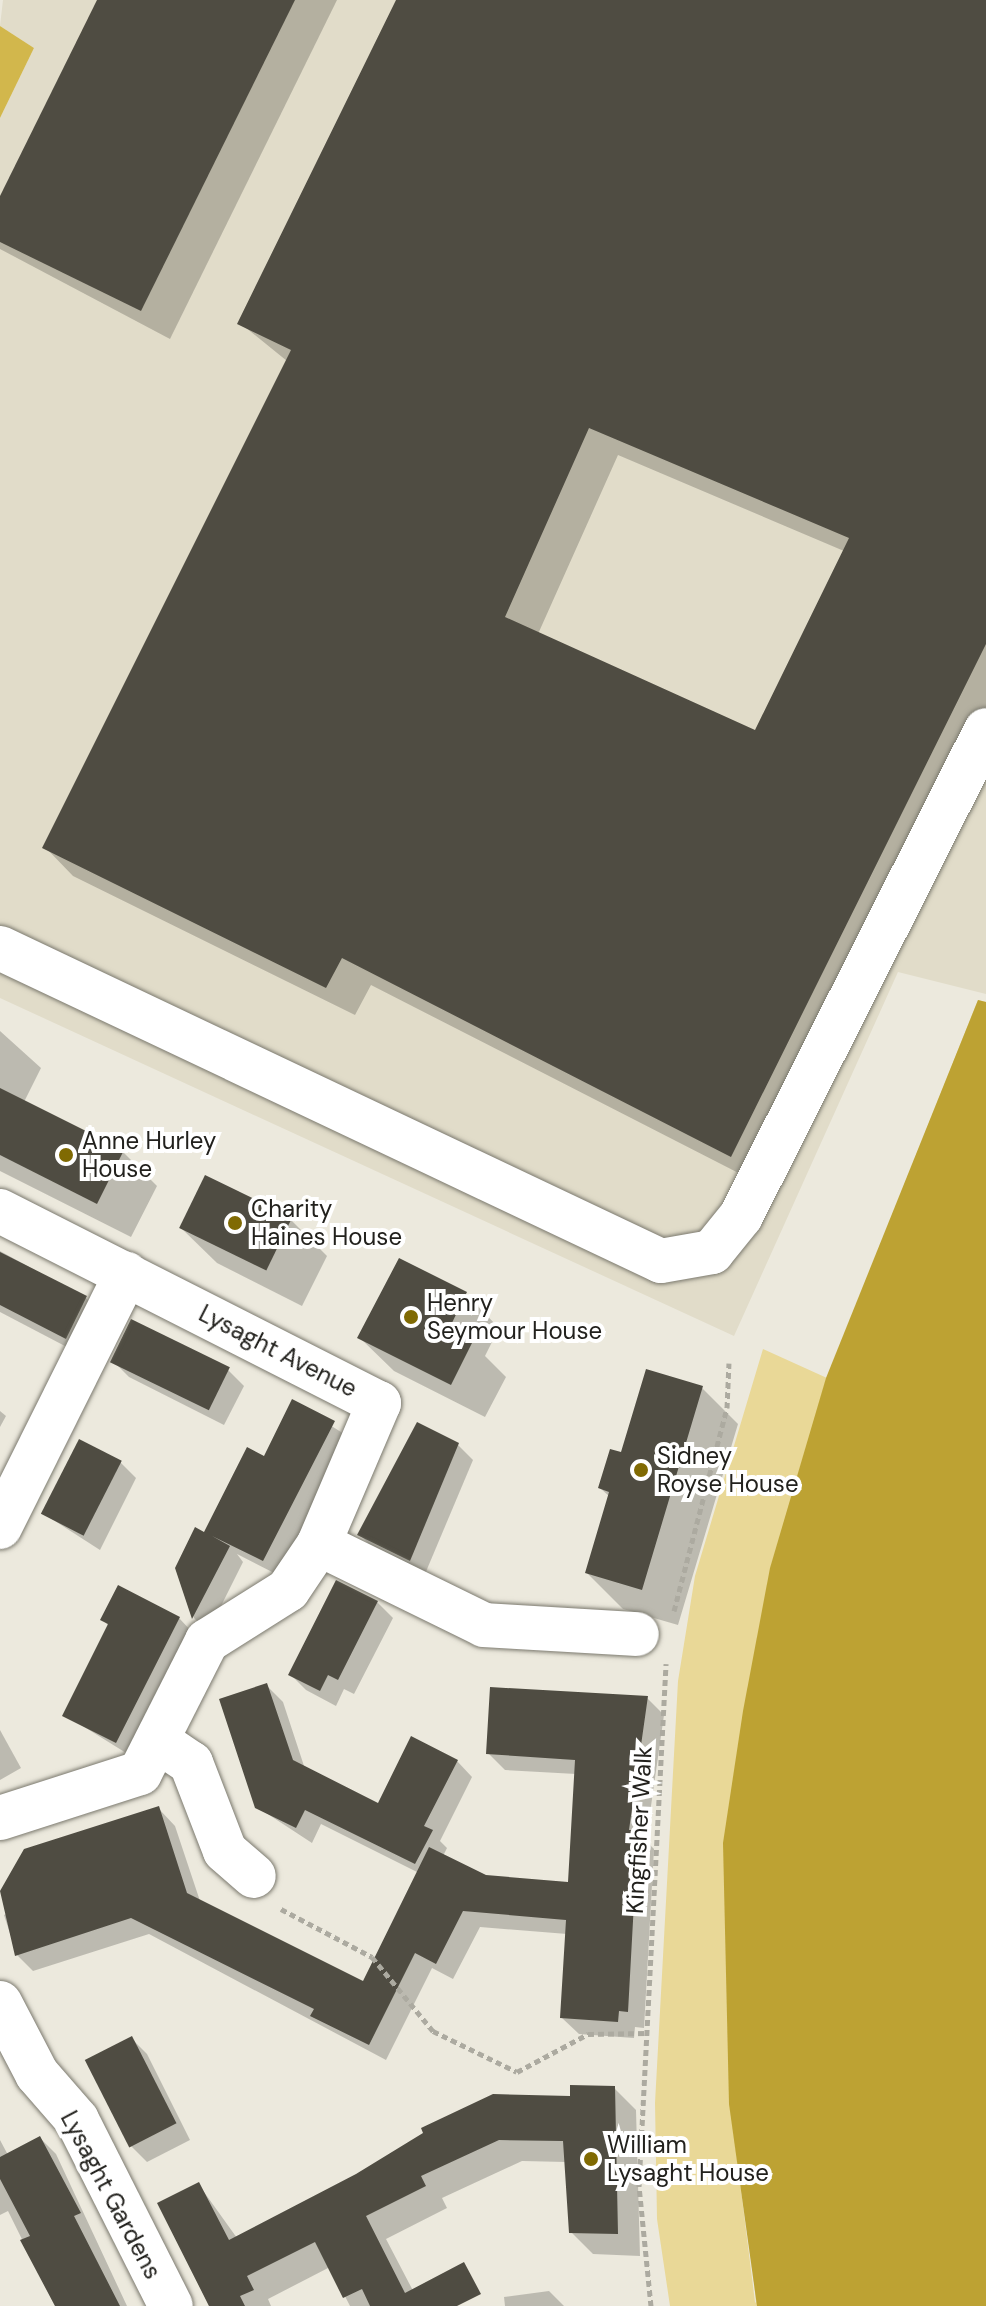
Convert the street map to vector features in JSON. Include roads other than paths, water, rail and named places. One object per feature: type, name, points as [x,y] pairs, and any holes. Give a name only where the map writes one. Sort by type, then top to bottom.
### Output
[{"type":"street","points":[[0,948],[661,1261],[712,1252],[741,1216],[986,730]]},
{"type":"street","name":"Lysaght Avenue","points":[[0,1211],[379,1403],[319,1544],[288,1590],[207,1641],[140,1773],[0,1818]]},
{"type":"street","points":[[0,1527],[126,1274]]},
{"type":"street","points":[[319,1544],[484,1625],[658,1639]]},
{"type":"street","points":[[158,1741],[191,1763],[225,1851],[254,1876]]},
{"type":"street","name":"Lysaght Gardens","points":[[0,2003],[37,2074],[77,2120],[171,2306]]},
{"type":"place","name":"Anne Hurley House","points":[[66,1155]]},
{"type":"place","name":"Charity Haines House","points":[[235,1223]]},
{"type":"place","name":"Henry Seymour House","points":[[411,1317]]},
{"type":"place","name":"Sidney Royse House","points":[[641,1470]]},
{"type":"place","name":"William Lysaght House","points":[[591,2159]]}]
